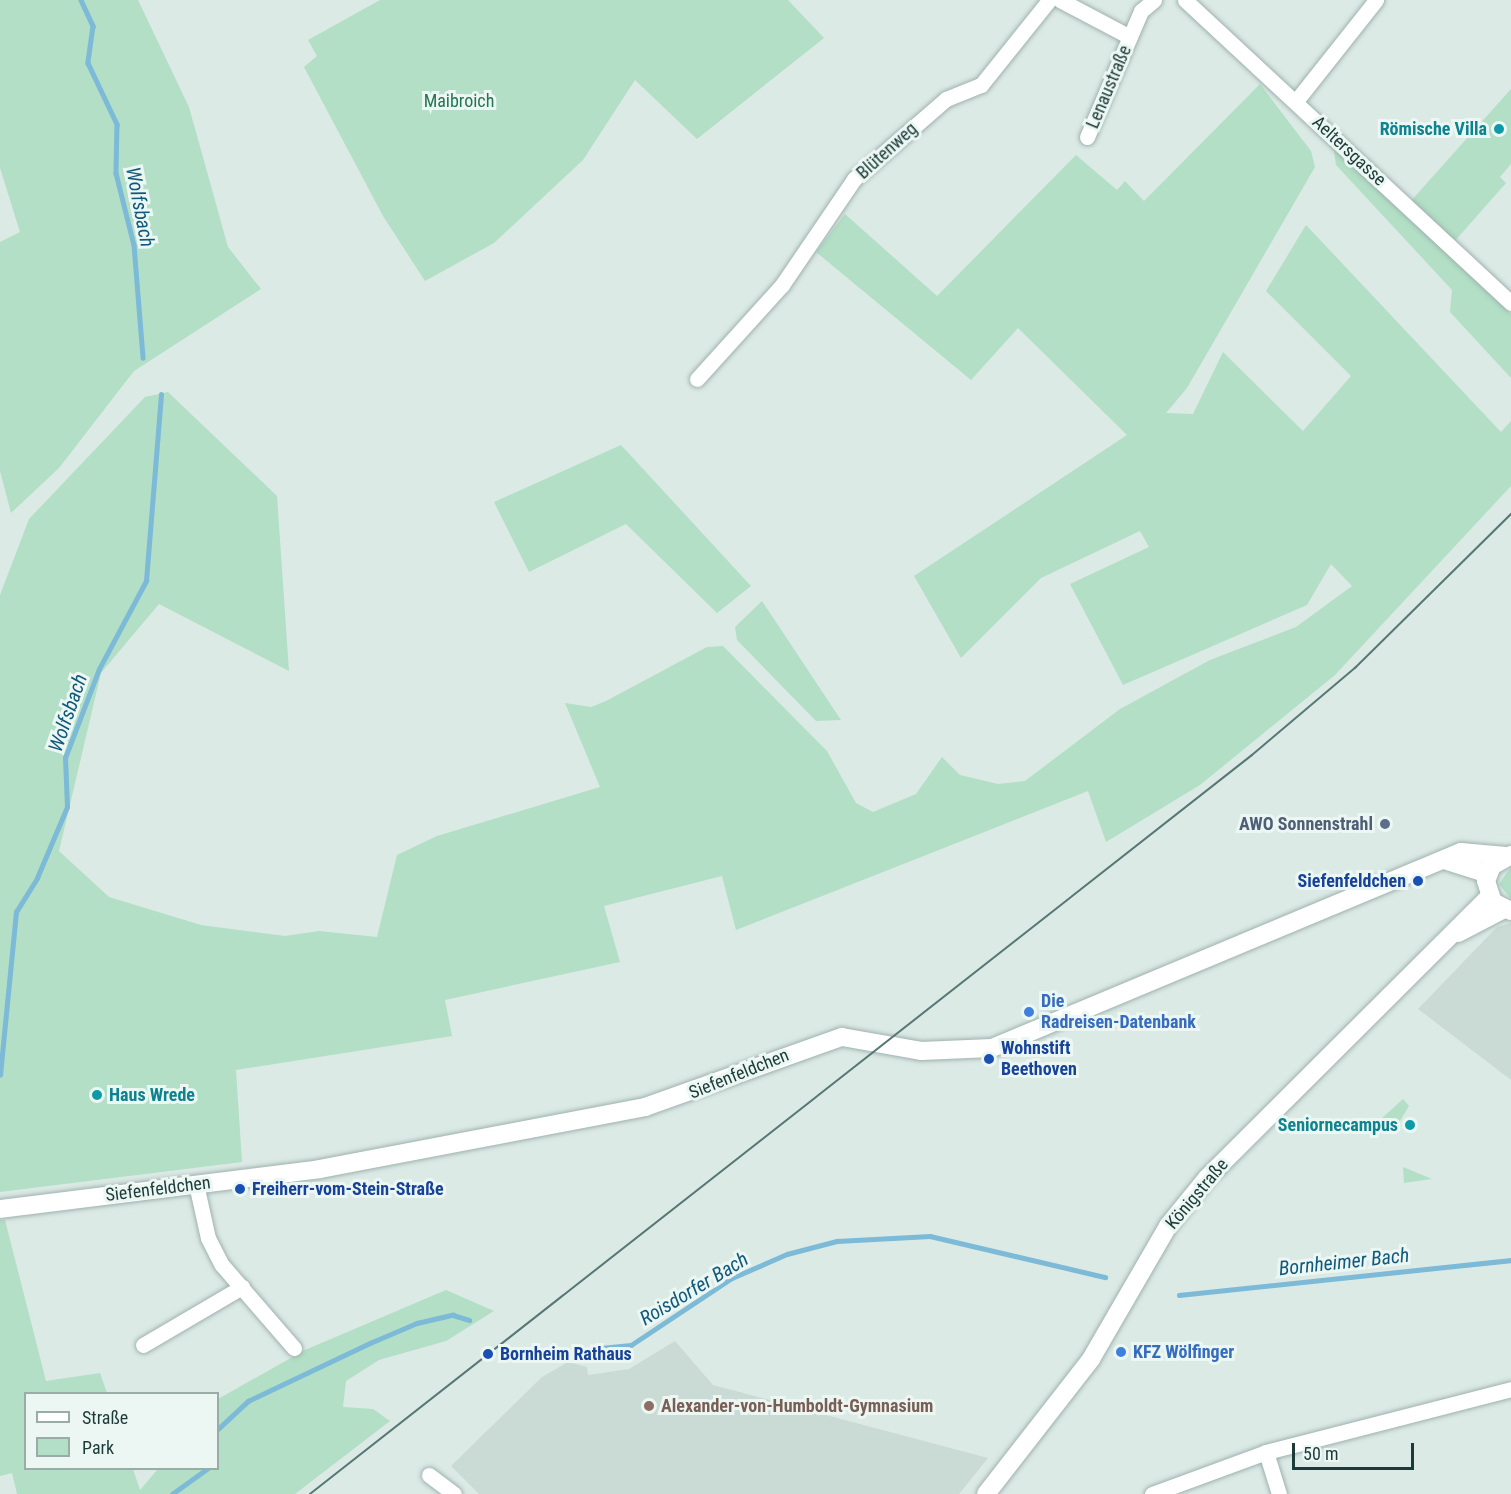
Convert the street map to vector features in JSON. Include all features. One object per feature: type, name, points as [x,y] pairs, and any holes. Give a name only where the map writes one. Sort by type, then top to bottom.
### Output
[{"type":"street","name":"Blütenweg","points":[[697,379],[782,285],[854,179],[946,99],[981,85],[1049,0]]},
{"type":"street","name":"Lenaustraße","points":[[1060,0],[1130,37]]},
{"type":"street","name":"Lenaustraße","points":[[1087,137],[1141,11],[1154,0]]},
{"type":"street","name":"Aeltersgasse","points":[[1185,0],[1511,303]]},
{"type":"street","points":[[1296,101],[1376,0]]},
{"type":"street","name":"Siefenfeldchen","points":[[0,1209],[320,1168],[645,1107],[842,1037],[921,1051],[992,1048],[1472,849],[1508,855]]},
{"type":"street","points":[[1488,874],[1508,855]]},
{"type":"street","points":[[1447,861],[1488,874]]},
{"type":"street","points":[[1488,874],[1490,896]]},
{"type":"street","name":"Königstraße","points":[[986,1494],[1091,1359],[1168,1226],[1207,1178],[1458,933],[1490,896],[1508,910],[1458,933]]},
{"type":"street","points":[[196,1184],[208,1238],[243,1287],[294,1348]]},
{"type":"street","points":[[143,1345],[243,1287]]},
{"type":"street","points":[[1152,1494],[1266,1452],[1511,1389]]},
{"type":"street","points":[[1266,1452],[1279,1494]]},
{"type":"street","points":[[429,1475],[454,1494]]},
{"type":"shaded area","points":[[1511,923],[1511,1080],[1418,1009],[1497,927]]},
{"type":"shaded area","name":"Alexander-von-Humboldt-Gymnasium","points":[[675,1341],[713,1385],[988,1458],[959,1494],[479,1494],[451,1466],[542,1377],[568,1362],[587,1367],[588,1375],[629,1369]]},
{"type":"green space","points":[[0,0],[138,0],[189,107],[228,247],[261,289],[134,371],[59,468],[11,513],[0,471],[0,242],[20,232],[0,168]]},
{"type":"green space","name":"Maibroich","points":[[380,0],[788,0],[824,38],[697,139],[635,80],[583,160],[494,243],[425,281],[383,216],[304,67],[317,56],[308,40]]},
{"type":"green space","points":[[1260,84],[1311,151],[1315,167],[1187,388],[1166,413],[1193,414],[1223,352],[1303,431],[1351,376],[1266,291],[1306,225],[1501,432],[1511,421],[1511,486],[1335,675],[1200,785],[1106,842],[1088,791],[736,930],[722,876],[604,906],[620,962],[445,1000],[452,1036],[236,1070],[242,1162],[0,1192],[0,595],[29,519],[145,397],[168,392],[277,496],[289,671],[159,604],[101,673],[59,851],[109,897],[201,925],[285,936],[319,931],[377,937],[397,855],[437,836],[600,787],[565,703],[591,707],[707,647],[723,646],[827,751],[856,803],[873,812],[916,794],[942,757],[960,775],[998,784],[1025,781],[1120,709],[1210,660],[1296,627],[1352,586],[1331,564],[1307,605],[1123,685],[1070,584],[1149,547],[1140,531],[1041,578],[961,658],[914,576],[1127,435],[1018,328],[971,380],[816,252],[845,214],[937,296],[1076,155],[1117,190],[1125,181],[1144,201]]},
{"type":"green space","points":[[1511,89],[1511,164],[1500,177],[1506,183],[1454,242],[1410,202]]},
{"type":"green space","points":[[1333,145],[1511,314],[1511,378],[1450,312],[1452,290],[1336,165]]},
{"type":"green space","points":[[621,445],[751,586],[717,613],[626,524],[529,572],[494,502]]},
{"type":"green space","points":[[762,601],[841,720],[816,721],[737,640],[735,627]]},
{"type":"green space","points":[[1511,867],[1511,899],[1499,884]]},
{"type":"green space","points":[[1403,1099],[1409,1106],[1394,1131],[1381,1119]]},
{"type":"green space","points":[[1403,1167],[1432,1179],[1404,1183]]},
{"type":"green space","points":[[0,1220],[5,1220],[46,1381],[100,1373],[107,1392],[24,1392],[24,1470],[133,1470],[140,1490],[157,1470],[219,1470],[219,1398],[305,1350],[446,1290],[494,1311],[446,1341],[379,1360],[346,1381],[343,1407],[373,1409],[390,1421],[295,1494],[17,1494],[12,1473],[0,1476]]},
{"type":"waterway","name":"Wolfsbach","points":[[81,0],[93,26],[88,63],[117,124],[116,173],[134,245],[143,358]]},
{"type":"waterway","name":"Wolfsbach","points":[[0,1075],[16,912],[37,878],[67,807],[65,758],[99,669],[146,581],[161,395]]},
{"type":"waterway","name":"Roisdorfer Bach","points":[[580,1350],[631,1345],[732,1278],[787,1254],[837,1241],[930,1236],[1105,1277]]},
{"type":"waterway","name":"Bornheimer Bach","points":[[1179,1295],[1511,1260]]},
{"type":"waterway","name":"Roisdorfer Bach","points":[[219,1428],[248,1401],[370,1343],[417,1323],[453,1315],[469,1320]]},
{"type":"waterway","name":"Roisdorfer Bach","points":[[172,1494],[205,1470]]},
{"type":"tram line","points":[[310,1494],[1252,755],[1355,668],[1511,514]]},
{"type":"place","name":"Römische Villa","points":[[1499,129]]},
{"type":"place","name":"AWO Sonnenstrahl","points":[[1385,824]]},
{"type":"place","name":"Siefenfeldchen","points":[[1418,881]]},
{"type":"place","name":"Die Radreisen-Datenbank","points":[[1029,1012]]},
{"type":"place","name":"Wohnstift Beethoven","points":[[989,1059]]},
{"type":"place","name":"Haus Wrede","points":[[97,1095]]},
{"type":"place","name":"Seniornecampus","points":[[1410,1125]]},
{"type":"place","name":"Freiherr-vom-Stein-Straße","points":[[240,1189]]},
{"type":"place","name":"KFZ Wölfinger","points":[[1121,1352]]},
{"type":"place","name":"Bornheim Rathaus","points":[[488,1354]]},
{"type":"place","name":"Alexander-von-Humboldt-Gymnasium","points":[[649,1406]]}]
